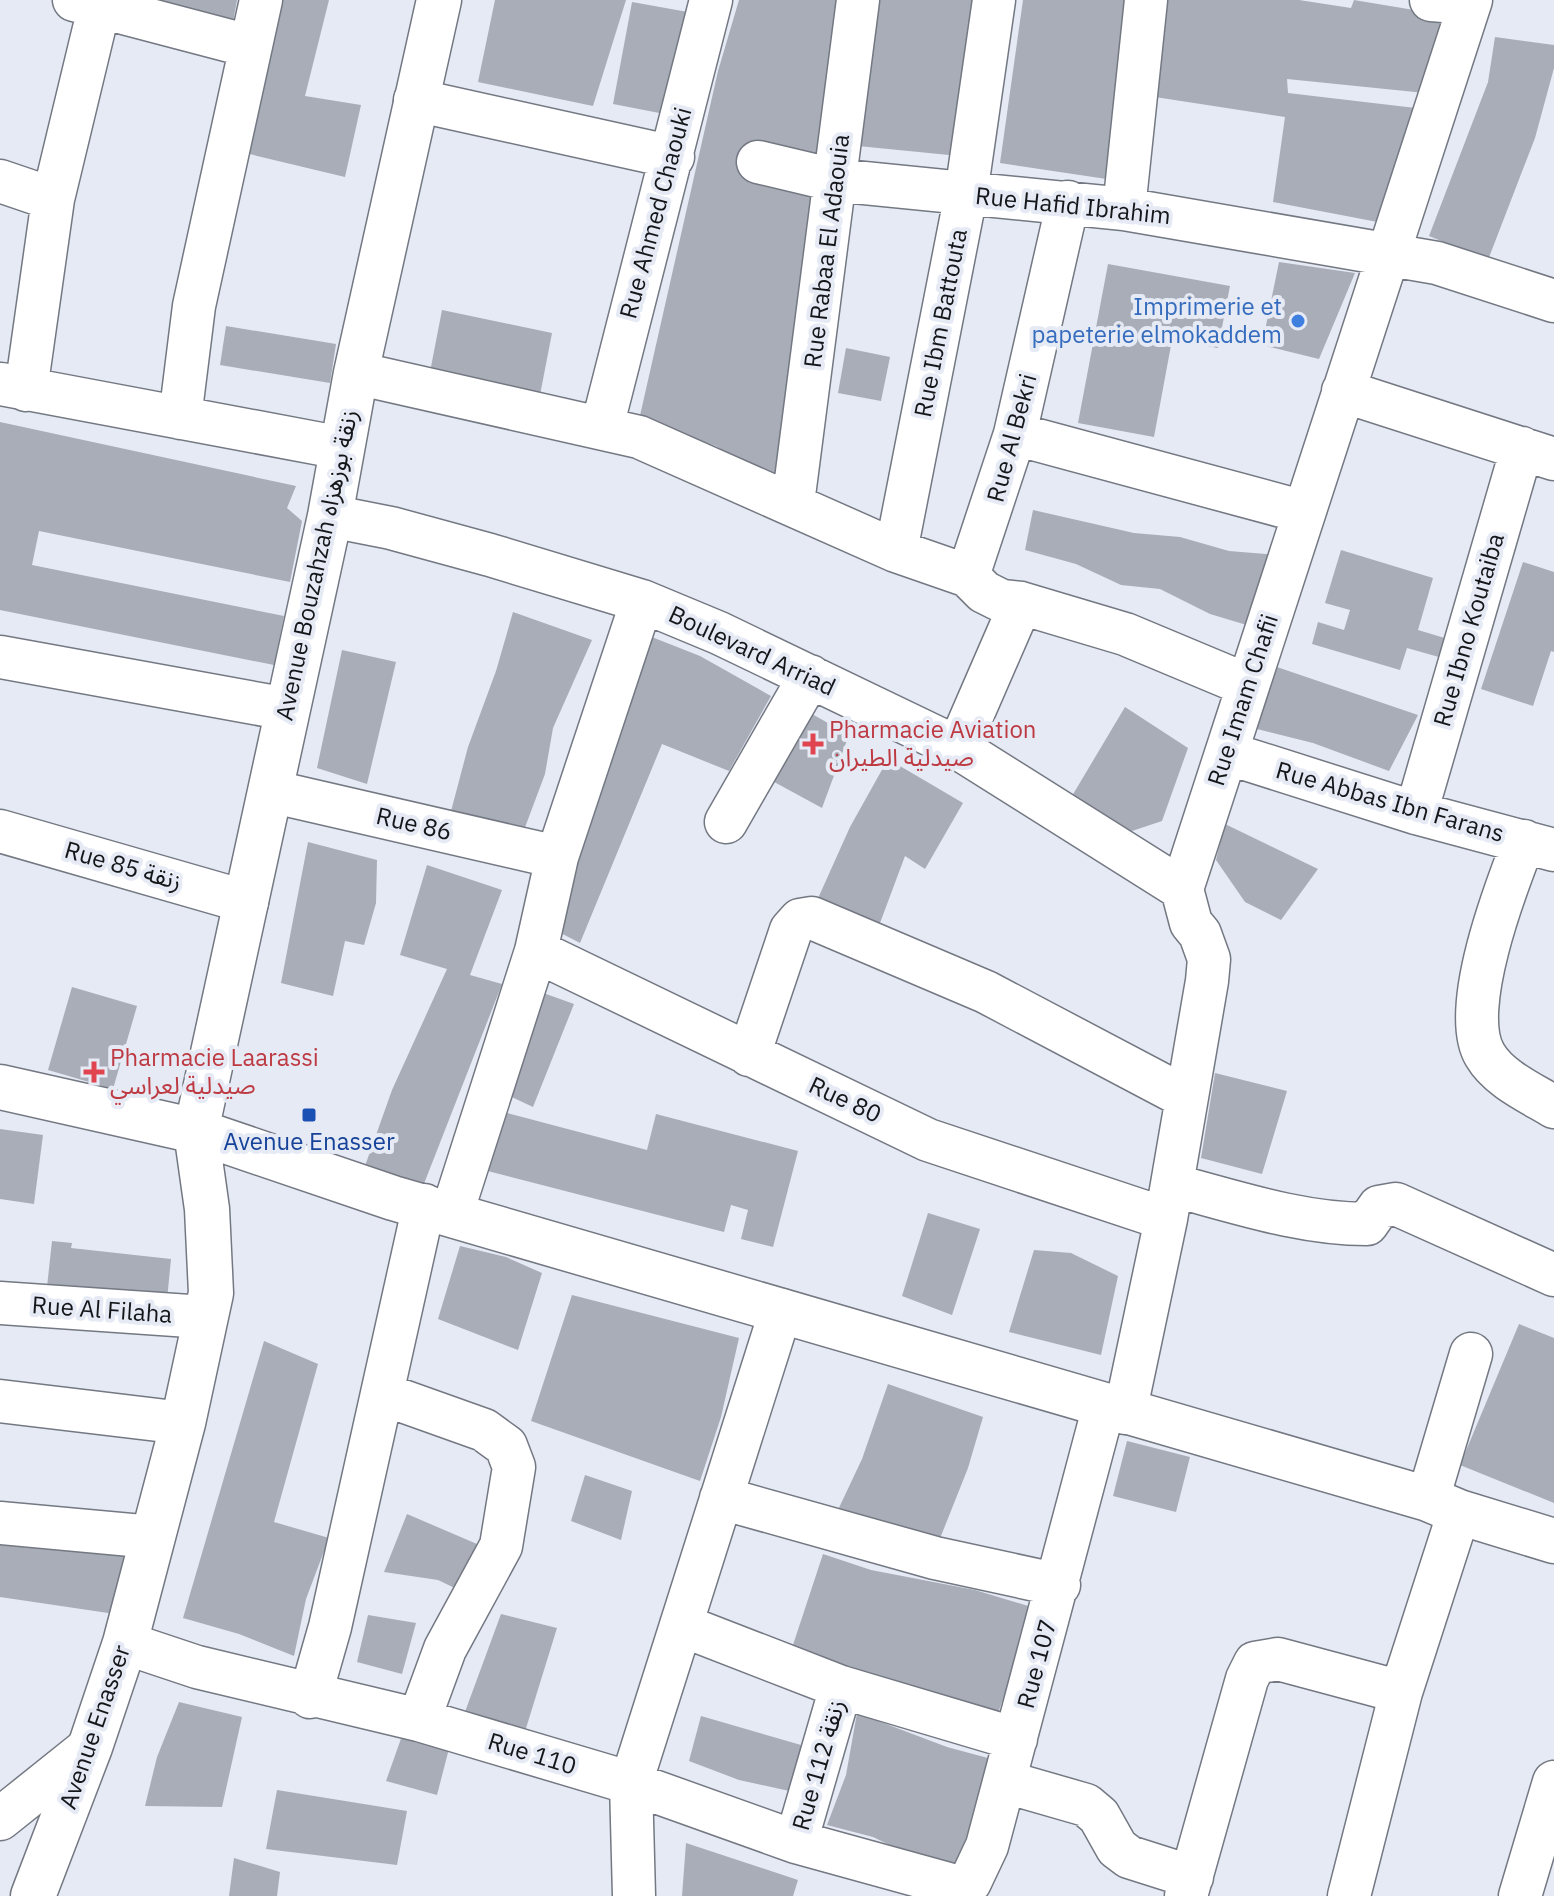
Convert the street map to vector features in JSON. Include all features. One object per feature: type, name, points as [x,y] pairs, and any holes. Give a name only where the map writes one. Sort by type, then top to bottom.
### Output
[{"type":"street","points":[[180,418],[194,306],[261,0]]},
{"type":"street","name":"Avenue Bouzahzah زنقة بوزهزاه","points":[[196,1131],[330,516],[356,373],[439,0]]},
{"type":"street","name":"Rue Ahmed Chaouki","points":[[602,427],[711,0]]},
{"type":"street","name":"Rue Rabaa El Adaouia","points":[[793,503],[812,377],[858,0]]},
{"type":"street","name":"Rue Ibm Battouta","points":[[896,551],[966,194],[994,0]]},
{"type":"street","points":[[1124,209],[1146,0]]},
{"type":"street","name":"Rue Imam Chafii","points":[[1182,889],[1387,256],[1457,1]]},
{"type":"street","points":[[249,46],[86,4],[53,199],[13,387],[342,448]]},
{"type":"street","points":[[415,100],[673,157]]},
{"type":"street","name":"Rue Hafid Ibrahim","points":[[758,162],[834,180],[1124,209],[1437,263],[1552,293]]},
{"type":"street","points":[[0,181],[53,199]]},
{"type":"street","name":"Rue Al Bekri","points":[[968,576],[993,511],[1015,434],[1068,202]]},
{"type":"street","points":[[356,373],[639,437],[896,551],[968,576],[984,592],[1002,601],[1021,603],[1137,639],[1247,685]]},
{"type":"street","points":[[1343,391],[1538,454]]},
{"type":"street","points":[[1015,434],[1304,512]]},
{"type":"street","name":"Rue Ibno Koutaiba","points":[[1416,813],[1538,454]]},
{"type":"street","name":"Boulevard Arriad","points":[[330,516],[405,531],[642,601],[810,676],[958,748],[1182,889]]},
{"type":"street","points":[[310,1697],[330,1627],[383,1394],[438,1209],[536,951],[557,857],[642,601]]},
{"type":"street","points":[[958,748],[1021,603]]},
{"type":"street","points":[[0,657],[287,709]]},
{"type":"street","points":[[726,822],[810,676]]},
{"type":"street","name":"Rue Abbas Ibn Farans","points":[[1227,753],[1416,813],[1539,845]]},
{"type":"street","name":"Rue 86","points":[[270,791],[557,857]]},
{"type":"street","name":"Rue 85 زنقة","points":[[0,831],[247,902]]},
{"type":"street","points":[[1539,845],[1498,906],[1476,1022],[1479,1044],[1492,1065],[1554,1107]]},
{"type":"street","points":[[1114,1410],[1169,1202],[1209,959],[1200,934],[1191,923],[1182,889]]},
{"type":"street","points":[[749,1055],[791,930],[800,920],[812,918],[986,992],[1185,1097]]},
{"type":"street","name":"Rue 80","points":[[536,951],[928,1140],[1169,1202],[1265,1210],[1335,1223],[1367,1224],[1385,1203],[1396,1204],[1554,1275]]},
{"type":"street","points":[[0,1087],[196,1131],[393,1198],[781,1310],[1554,1541]]},
{"type":"street","name":"Avenue Enasser","points":[[33,1896],[90,1747],[125,1643],[183,1423],[211,1293],[207,1209],[196,1131]]},
{"type":"street","name":"Rue Al Filaha","points":[[0,1303],[204,1317]]},
{"type":"street","points":[[634,1896],[631,1783],[781,1310]]},
{"type":"street","points":[[1359,1894],[1444,1506],[1471,1354]]},
{"type":"street","points":[[383,1394],[492,1435],[506,1446],[514,1467],[501,1546],[445,1649],[419,1720]]},
{"type":"street","points":[[0,1401],[183,1423]]},
{"type":"street","name":"Rue 107","points":[[934,1883],[959,1887],[970,1882],[987,1846],[1059,1585],[1114,1410]]},
{"type":"street","points":[[721,1498],[935,1558],[1059,1585]]},
{"type":"street","points":[[0,1523],[153,1537]]},
{"type":"street","points":[[681,1625],[841,1687],[1016,1739]]},
{"type":"street","name":"Rue 110","points":[[125,1643],[197,1667],[310,1697],[419,1720],[631,1783],[796,1842],[934,1883]]},
{"type":"street","points":[[1006,1782],[1086,1805],[1099,1816],[1117,1848],[1189,1886],[1247,1679],[1255,1663],[1278,1659],[1401,1692]]},
{"type":"street","name":"Rue 112 زنقة","points":[[796,1842],[841,1687]]},
{"type":"street","points":[[0,1819],[90,1747]]},
{"type":"street","points":[[1520,1896],[1554,1782]]},
{"type":"building","points":[[125,0],[237,0],[233,22]]},
{"type":"building","points":[[273,0],[329,0],[305,96],[361,105],[345,177],[241,152]]},
{"type":"building","points":[[495,0],[626,0],[593,106],[478,82]]},
{"type":"building","points":[[739,0],[848,0],[788,482],[766,479],[716,446],[639,420],[718,71]]},
{"type":"building","points":[[880,0],[983,0],[959,156],[858,146]]},
{"type":"building","points":[[1023,0],[1135,0],[1120,181],[1000,163]]},
{"type":"building","points":[[1168,0],[1299,0],[1351,8],[1354,0],[1456,17],[1425,93],[1287,79],[1288,93],[1424,109],[1388,224],[1273,202],[1285,117],[1155,97]]},
{"type":"building","points":[[632,2],[699,14],[680,117],[613,104]]},
{"type":"building","points":[[1495,37],[1554,45],[1554,68],[1535,138],[1488,260],[1429,236],[1488,82]]},
{"type":"building","points":[[1279,262],[1355,273],[1319,359],[1262,345]]},
{"type":"building","points":[[1108,264],[1230,286],[1218,348],[1172,340],[1154,437],[1078,423]]},
{"type":"building","points":[[442,310],[552,333],[540,395],[430,372]]},
{"type":"building","points":[[226,326],[336,344],[330,383],[220,365]]},
{"type":"building","points":[[846,348],[890,357],[881,401],[838,393]]},
{"type":"building","points":[[0,422],[296,486],[287,508],[302,521],[290,582],[39,531],[32,565],[284,616],[274,665],[0,610]]},
{"type":"building","points":[[1033,510],[1134,533],[1180,537],[1229,551],[1278,555],[1250,626],[1210,614],[1160,589],[1121,585],[1076,564],[1025,550]]},
{"type":"building","points":[[1341,550],[1433,578],[1418,630],[1458,642],[1453,661],[1407,648],[1400,670],[1312,644],[1318,622],[1344,630],[1350,610],[1325,603]]},
{"type":"building","points":[[1523,562],[1554,572],[1554,652],[1551,651],[1533,706],[1481,689]]},
{"type":"building","points":[[513,612],[592,640],[553,728],[545,774],[518,846],[446,830],[468,747],[496,671]]},
{"type":"building","points":[[634,630],[700,656],[771,696],[729,771],[662,744],[580,943],[524,914]]},
{"type":"building","points":[[342,650],[396,662],[367,784],[317,768]]},
{"type":"building","points":[[1271,665],[1418,715],[1389,771],[1313,743],[1253,728]]},
{"type":"building","points":[[1125,707],[1188,748],[1162,821],[1129,832],[1072,796]]},
{"type":"building","points":[[805,710],[849,735],[822,808],[765,777]]},
{"type":"building","points":[[888,759],[963,803],[925,869],[905,856],[877,931],[815,905],[850,827]]},
{"type":"building","points":[[1225,824],[1318,869],[1281,920],[1245,902],[1216,860]]},
{"type":"building","points":[[308,842],[377,860],[376,903],[364,945],[345,941],[333,996],[281,983]]},
{"type":"building","points":[[427,865],[502,890],[470,975],[502,984],[420,1194],[365,1166],[392,1090],[447,969],[400,955]]},
{"type":"building","points":[[521,985],[574,1004],[533,1107],[488,1086]]},
{"type":"building","points":[[72,987],[137,1006],[113,1089],[48,1070]]},
{"type":"building","points":[[1215,1073],[1287,1091],[1262,1174],[1201,1158]]},
{"type":"building","points":[[496,1110],[647,1150],[656,1114],[798,1151],[773,1247],[741,1239],[748,1210],[731,1205],[724,1232],[480,1169]]},
{"type":"building","points":[[0,1129],[43,1135],[34,1204],[0,1199]]},
{"type":"building","points":[[928,1213],[980,1229],[952,1315],[902,1296]]},
{"type":"building","points":[[52,1241],[72,1243],[71,1248],[171,1259],[167,1300],[47,1287]]},
{"type":"building","points":[[460,1246],[506,1257],[542,1273],[518,1350],[438,1319]]},
{"type":"building","points":[[1034,1250],[1071,1253],[1118,1276],[1101,1355],[1009,1332]]},
{"type":"building","points":[[572,1295],[739,1338],[721,1417],[700,1481],[531,1421]]},
{"type":"building","points":[[1519,1324],[1554,1338],[1554,1503],[1460,1465]]},
{"type":"building","points":[[264,1341],[318,1364],[274,1522],[329,1538],[306,1599],[294,1656],[239,1634],[183,1618]]},
{"type":"building","points":[[888,1384],[983,1417],[968,1468],[939,1541],[837,1512],[862,1459]]},
{"type":"building","points":[[1127,1441],[1190,1457],[1176,1512],[1113,1496]]},
{"type":"building","points":[[585,1475],[632,1491],[621,1540],[571,1521]]},
{"type":"building","points":[[407,1514],[477,1544],[461,1591],[438,1580],[384,1572]]},
{"type":"building","points":[[0,1531],[125,1550],[115,1614],[0,1597]]},
{"type":"building","points":[[823,1554],[871,1570],[975,1590],[1035,1608],[997,1716],[790,1654]]},
{"type":"building","points":[[501,1614],[557,1628],[523,1738],[462,1720]]},
{"type":"building","points":[[368,1615],[416,1623],[402,1674],[357,1662]]},
{"type":"building","points":[[179,1702],[242,1717],[222,1807],[145,1806],[157,1757]]},
{"type":"building","points":[[857,1713],[947,1747],[999,1761],[968,1872],[906,1853],[873,1837],[827,1825],[846,1775]]},
{"type":"building","points":[[701,1716],[808,1747],[794,1792],[739,1780],[689,1761]]},
{"type":"building","points":[[403,1733],[451,1741],[437,1795],[386,1781]]},
{"type":"building","points":[[277,1790],[407,1811],[397,1865],[266,1849]]},
{"type":"building","points":[[686,1843],[798,1880],[793,1896],[682,1896]]},
{"type":"building","points":[[234,1858],[280,1872],[277,1896],[229,1896]]},
{"type":"place","name":"Imprimerie et papeterie elmokaddem","points":[[1298,321]]},
{"type":"place","name":"Pharmacie Aviation صيدلية الطيران","points":[[813,744]]},
{"type":"place","name":"Pharmacie Laarassi صيدلية لعراسي","points":[[94,1072]]},
{"type":"place","name":"Avenue Enasser","points":[[309,1115]]}]
